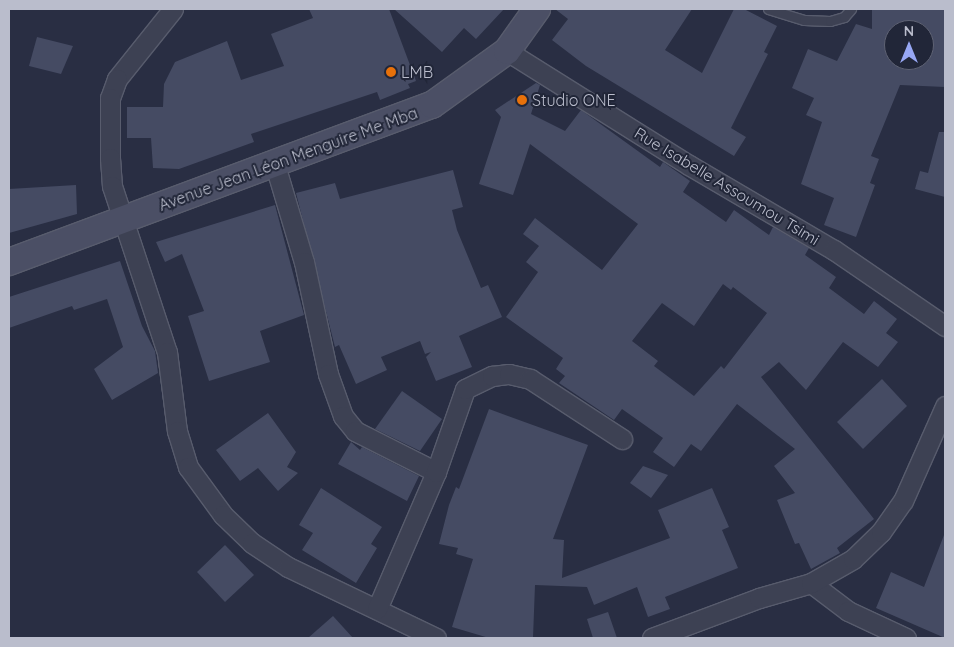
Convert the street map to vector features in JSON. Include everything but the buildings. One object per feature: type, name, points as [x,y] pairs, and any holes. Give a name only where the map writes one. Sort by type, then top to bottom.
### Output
[{"type":"main road","name":"Avenue Jean Léon Menguire Me Mba","points":[[9,262],[275,166],[432,105],[507,51],[537,9]]},
{"type":"street","points":[[174,9],[117,79],[110,98],[111,177],[123,220],[167,352],[177,430],[188,467],[223,515],[252,543],[288,567],[436,638]]},
{"type":"street","name":"Rue Isabelle Assoumou Tsimi","points":[[507,51],[689,166],[834,250],[945,326]]},
{"type":"street","points":[[275,166],[304,262],[328,374],[343,416],[355,430],[436,472]]},
{"type":"street","points":[[377,609],[436,472],[465,389],[492,376],[510,374],[530,379],[622,439]]},
{"type":"street","points":[[652,638],[811,583],[853,559],[880,532],[922,465],[945,406]]},
{"type":"street","points":[[811,583],[848,611],[903,638]]},
{"type":"lane","points":[[768,9],[804,20],[830,21],[844,17],[851,9]]},
{"type":"place","name":"LMB","points":[[391,72]]},
{"type":"place","name":"Studio ONE","points":[[522,100]]}]
